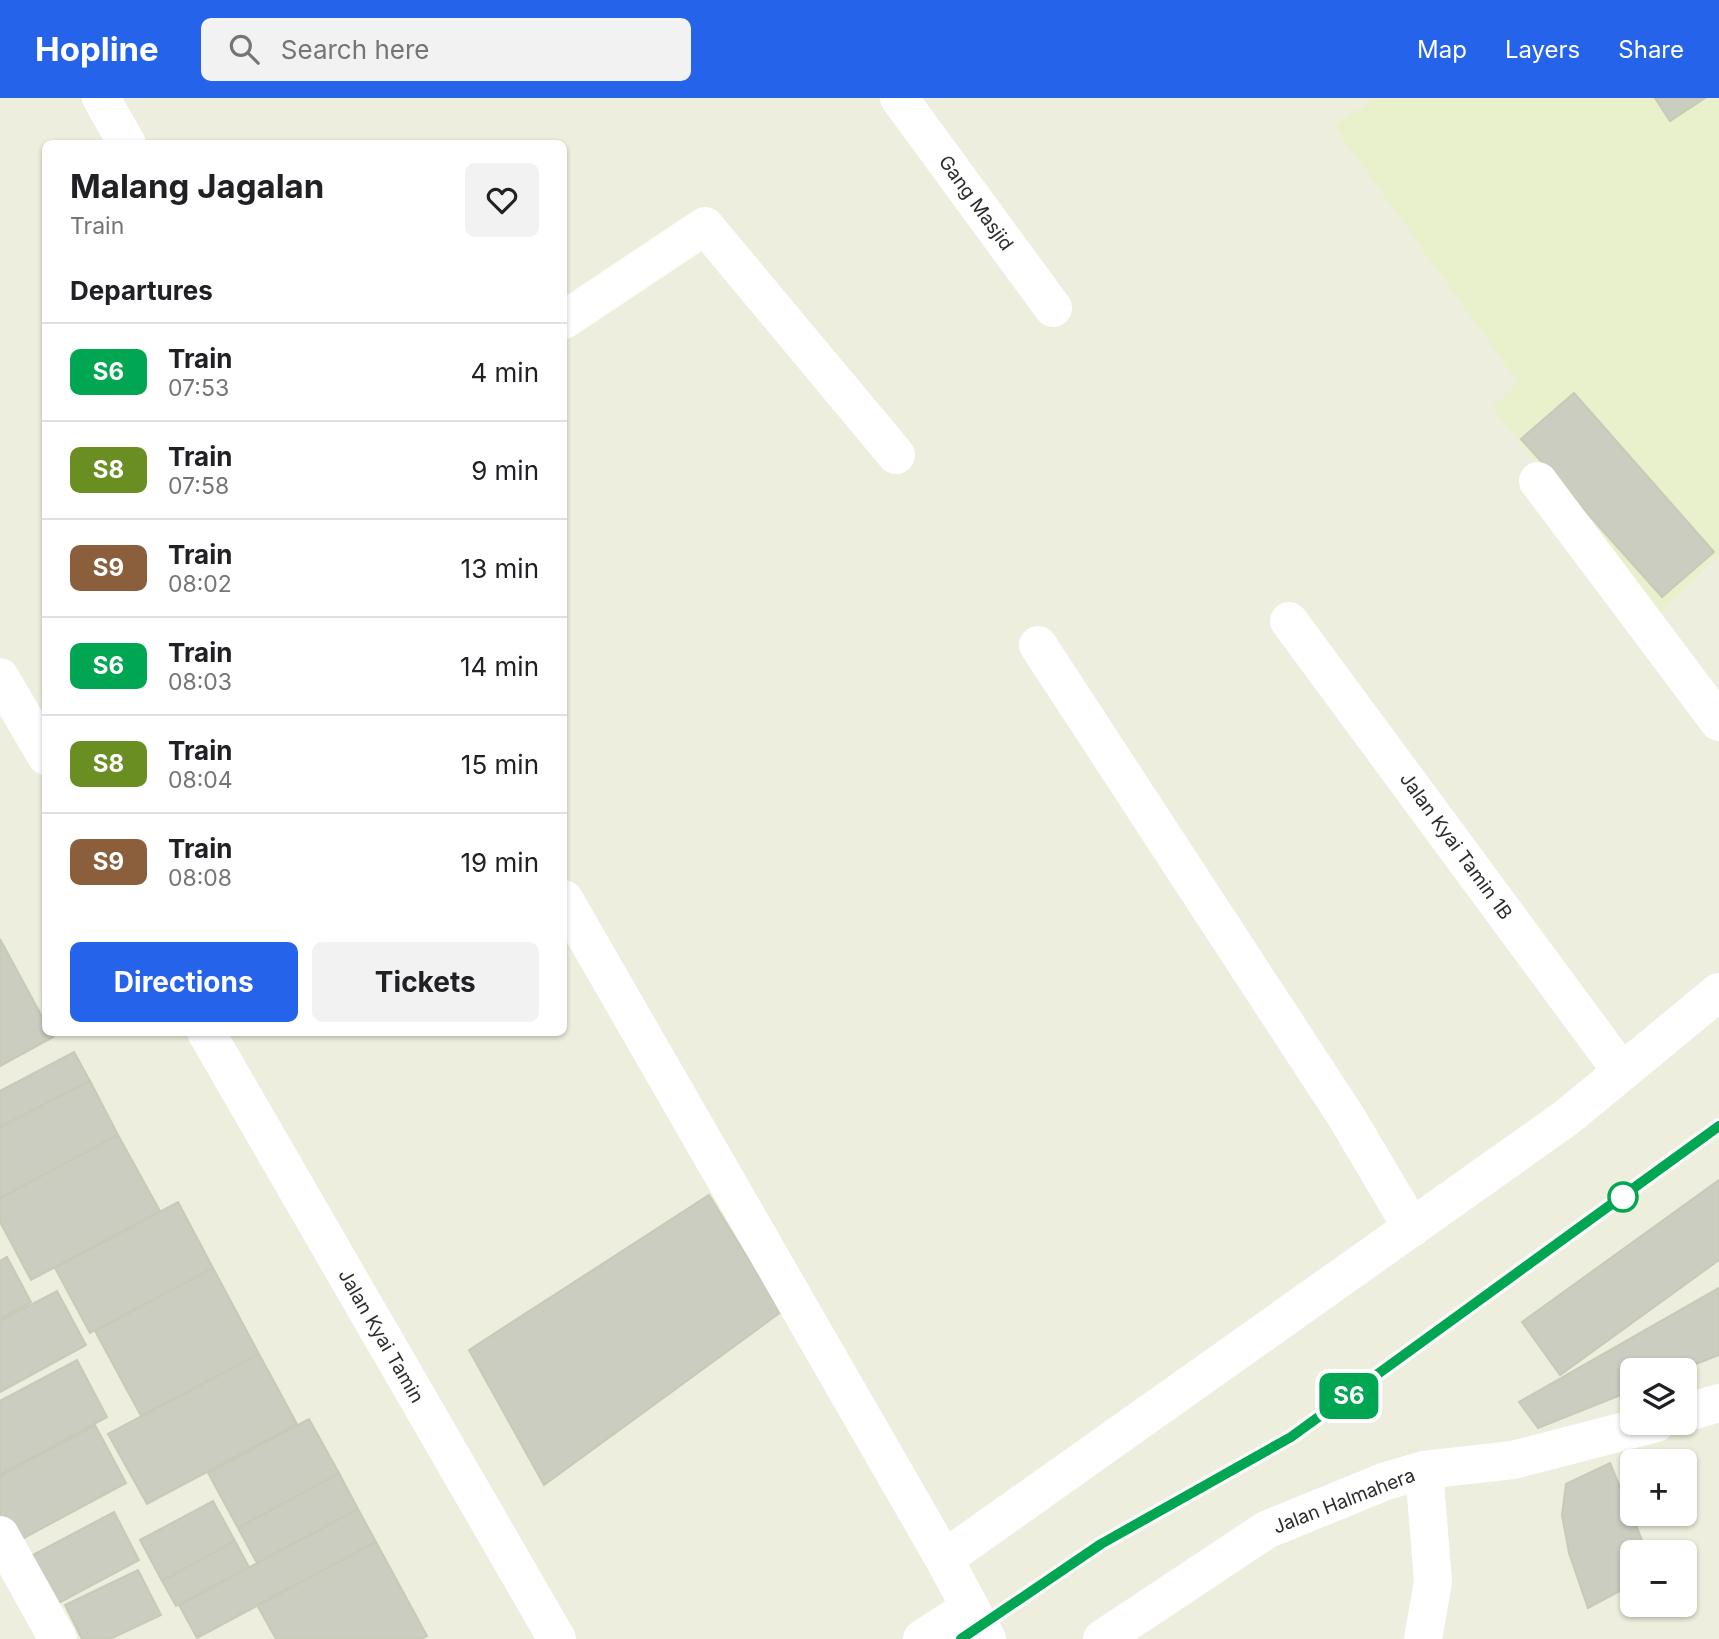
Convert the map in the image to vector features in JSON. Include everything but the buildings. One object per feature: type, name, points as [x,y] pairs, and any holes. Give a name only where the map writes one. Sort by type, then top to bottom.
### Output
[{"type":"street","points":[[101,98],[125,140]]},
{"type":"street","name":"Gang Masjid","points":[[899,98],[1053,308]]},
{"type":"street","points":[[567,318],[705,226],[896,455]]},
{"type":"street","points":[[1538,481],[1719,722]]},
{"type":"street","name":"Jalan Kyai Tamin 1B","points":[[1289,621],[1622,1072]]},
{"type":"street","points":[[1038,645],[1347,1118],[1412,1228]]},
{"type":"street","points":[[0,677],[42,749]]},
{"type":"street","points":[[567,904],[944,1559],[978,1624],[922,1639]]},
{"type":"street","points":[[944,1559],[1566,1118],[1719,992]]},
{"type":"street","name":"Jalan Kyai Tamin","points":[[208,1036],[557,1639]]},
{"type":"street","points":[[1697,1409],[1719,1402]]},
{"type":"street","name":"Jalan Halmahera","points":[[1102,1639],[1266,1530],[1386,1481],[1424,1471],[1513,1460],[1620,1432]]},
{"type":"street","points":[[1423,1639],[1433,1582],[1424,1471]]},
{"type":"street","points":[[0,1535],[58,1639]]},
{"type":"shaded area","points":[[1375,98],[1719,98],[1719,554],[1659,615],[1492,407],[1518,382],[1334,126]]},
{"type":"railway","points":[[961,1639],[1101,1544],[1152,1518],[1291,1437],[1719,1126]]},
{"type":"train","name":"S6","points":[[961,1639],[1101,1544],[1152,1518],[1291,1437],[1719,1126]]}]
